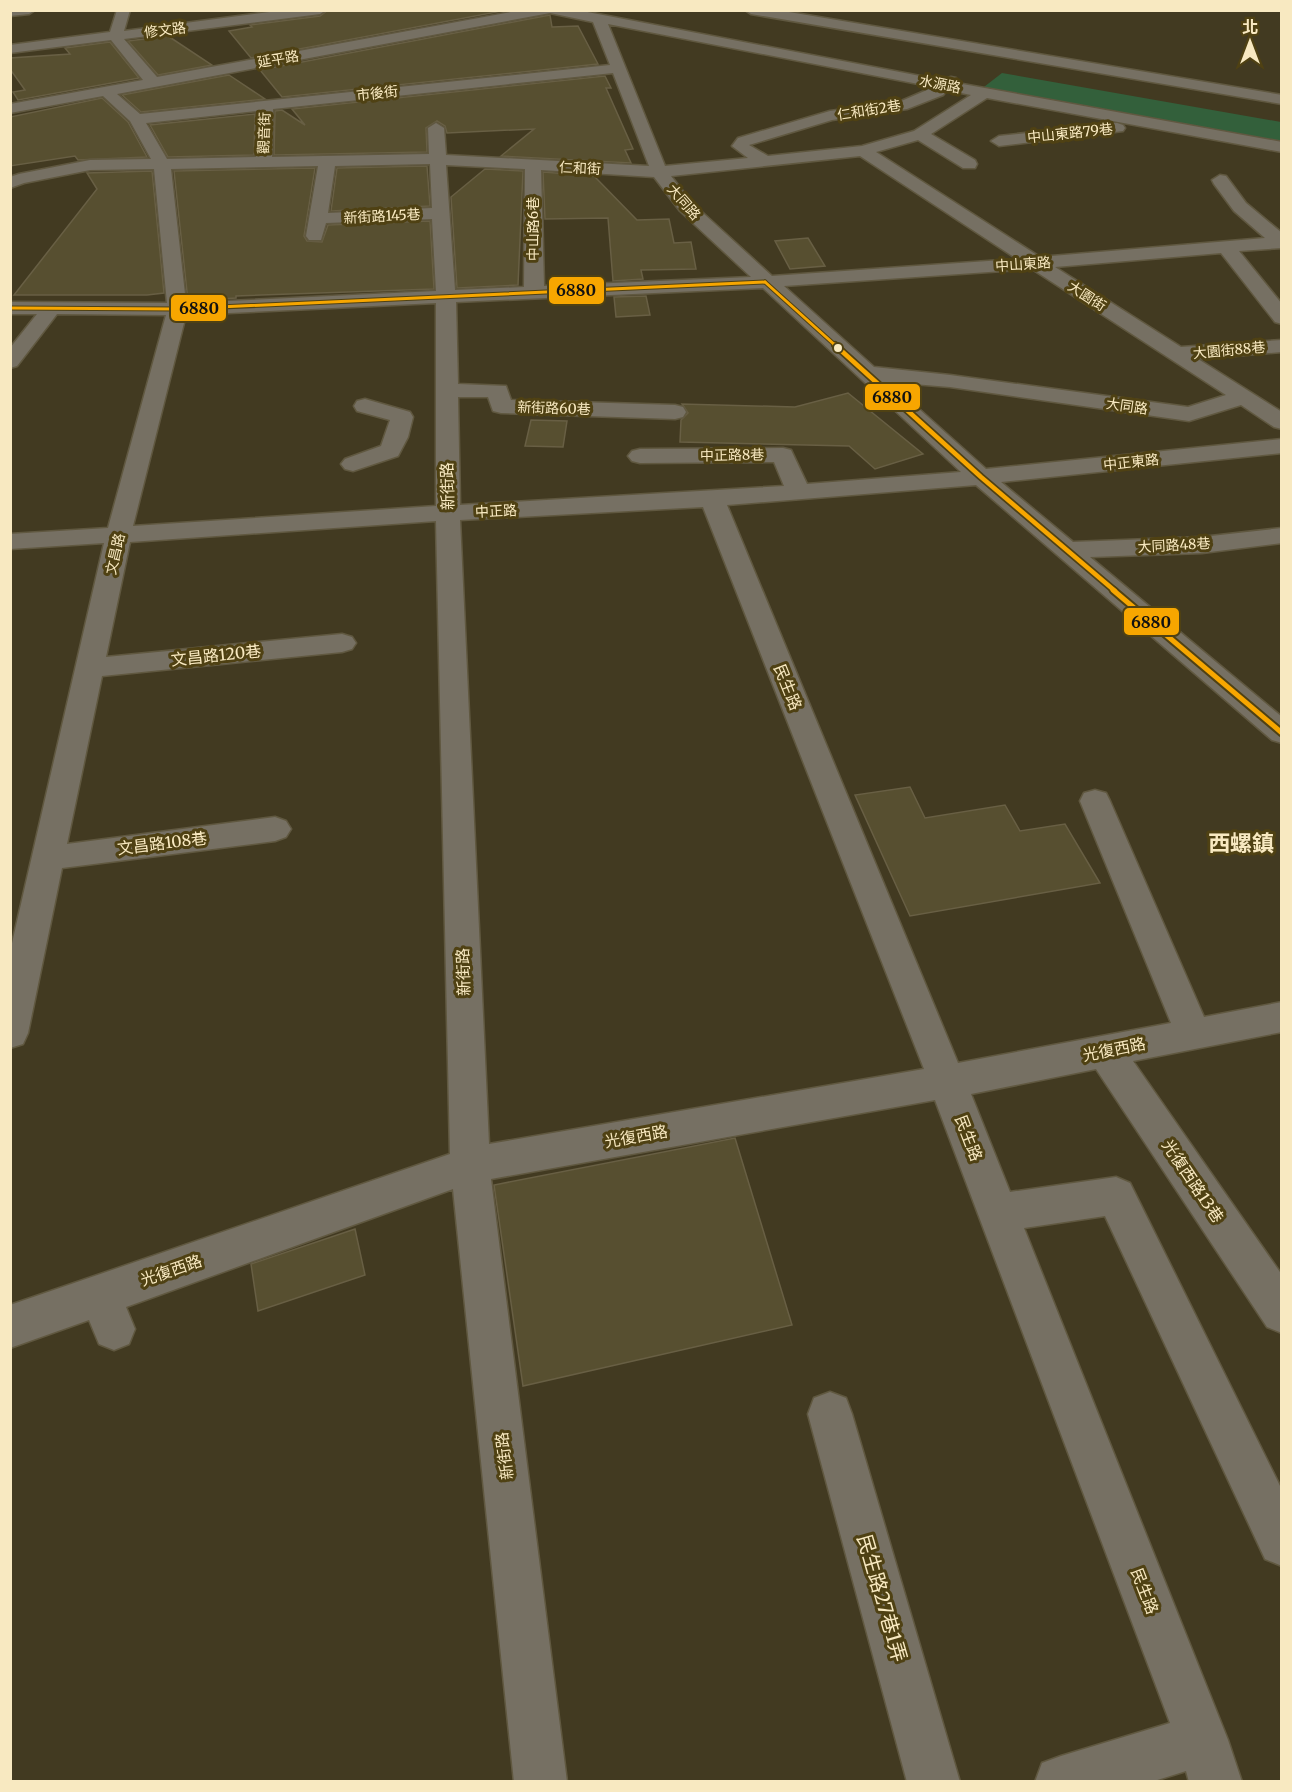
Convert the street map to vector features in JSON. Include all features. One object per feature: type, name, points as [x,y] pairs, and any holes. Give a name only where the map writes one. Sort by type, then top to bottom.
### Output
[{"type":"street","points":[[10,12],[29,10]]},
{"type":"street","points":[[124,10],[115,37],[153,82]]},
{"type":"street","name":"延平路","points":[[10,109],[546,10]]},
{"type":"street","points":[[554,10],[579,12],[599,19]]},
{"type":"street","points":[[751,10],[1281,100]]},
{"type":"street","name":"修文路","points":[[10,49],[324,13]]},
{"type":"street","name":"大同路","points":[[599,19],[659,172],[686,207],[765,282],[981,477],[1281,733]]},
{"type":"street","name":"水源路","points":[[599,19],[1281,147]]},
{"type":"street","points":[[337,31],[348,46]]},
{"type":"street","points":[[980,66],[986,63],[1056,62]]},
{"type":"street","name":"市後街","points":[[136,119],[618,68]]},
{"type":"street","name":"仁和街2巷","points":[[765,161],[741,146],[744,141],[830,116],[902,106],[938,92],[943,85],[963,75]]},
{"type":"street","points":[[519,78],[528,96]]},
{"type":"street","name":"文昌路","points":[[10,1033],[119,534],[177,309],[162,164],[136,119],[106,91]]},
{"type":"street","name":"仁和街","points":[[10,183],[90,165],[327,161],[436,144],[533,165],[659,172],[863,151],[920,134],[984,93]]},
{"type":"street","name":"觀音街","points":[[264,162],[265,105]]},
{"type":"street","points":[[853,112],[884,144]]},
{"type":"street","name":"中山東路79巷","points":[[999,141],[1123,128],[1139,122]]},
{"type":"street","points":[[920,134],[969,164]]},
{"type":"street","name":"新街路","points":[[436,144],[446,297],[446,390],[422,435],[448,513],[470,1165],[541,1782]]},
{"type":"street","name":"大園街","points":[[863,151],[1281,422]]},
{"type":"street","points":[[315,236],[327,161]]},
{"type":"street","name":"中山路6巷","points":[[533,165],[534,293]]},
{"type":"street","name":"中山東路","points":[[1220,180],[1240,207],[1281,242]]},
{"type":"street","name":"新街路145巷","points":[[324,218],[440,213]]},
{"type":"street","name":"中山東路","points":[[10,308],[177,309],[765,282],[1035,263],[1281,242]]},
{"type":"street","points":[[1226,247],[1281,318]]},
{"type":"street","points":[[10,362],[52,308]]},
{"type":"street","name":"大園街88巷","points":[[1177,354],[1281,346]]},
{"type":"street","name":"大同路","points":[[866,373],[950,381],[1189,414],[1244,398]]},
{"type":"street","name":"新街路60巷","points":[[446,390],[498,391],[501,406],[675,412]]},
{"type":"street","points":[[353,464],[390,451],[422,435],[402,417],[365,406]]},
{"type":"street","name":"中正東路","points":[[981,477],[1281,446]]},
{"type":"street","name":"中正路8巷","points":[[640,456],[783,455],[799,492]]},
{"type":"street","name":"中正路","points":[[10,542],[448,513],[712,499],[981,477]]},
{"type":"street","name":"民生路","points":[[712,499],[947,1081],[1209,1761]]},
{"type":"street","name":"大同路48巷","points":[[1066,549],[1202,544],[1281,535]]},
{"type":"street","name":"文昌路120巷","points":[[90,668],[342,643]]},
{"type":"street","points":[[1095,801],[1193,1034]]},
{"type":"street","name":"文昌路108巷","points":[[49,858],[276,829]]},
{"type":"street","name":"光復西路","points":[[10,1327],[107,1312],[470,1165],[947,1081],[1281,1017]]},
{"type":"street","name":"光復西路13巷","points":[[1105,1051],[1281,1311]]},
{"type":"street","points":[[998,1213],[1116,1196],[1281,1542]]},
{"type":"street","name":"民生路27巷1弄","points":[[830,1414],[934,1782]]},
{"type":"street","points":[[1061,1782],[1209,1761]]},
{"type":"green space","points":[[1002,73],[1281,122],[1281,144],[980,90]]},
{"type":"building","points":[[328,10],[507,10],[251,58],[229,31],[252,27],[250,25],[320,16]]},
{"type":"building","points":[[550,15],[552,27],[578,26],[598,64],[282,97],[260,70]]},
{"type":"building","points":[[168,36],[212,65],[158,75],[128,41]]},
{"type":"building","points":[[110,42],[139,78],[18,100],[13,92],[25,90],[10,69],[10,58],[70,54],[65,48]]},
{"type":"building","points":[[229,75],[265,99],[141,112],[122,95]]},
{"type":"building","points":[[605,76],[611,88],[606,88],[633,149],[625,150],[631,163],[501,156],[534,129],[447,133],[445,126],[437,121],[426,128],[427,152],[274,155],[275,111],[282,110],[305,125],[292,109]]},
{"type":"building","points":[[102,98],[128,122],[147,157],[78,160],[75,156],[10,166],[10,117]]},
{"type":"building","points":[[255,114],[254,155],[168,157],[150,125]]},
{"type":"building","points":[[427,166],[430,206],[331,211],[337,168]]},
{"type":"building","points":[[315,168],[304,236],[307,241],[322,242],[328,225],[430,221],[434,289],[236,296],[236,298],[188,301],[174,171]]},
{"type":"building","points":[[485,169],[523,171],[518,285],[457,288],[451,197]]},
{"type":"building","points":[[152,171],[164,293],[14,295],[97,189],[87,173]]},
{"type":"building","points":[[543,172],[594,176],[637,220],[669,219],[674,243],[691,242],[696,269],[641,270],[643,279],[613,281],[608,218],[545,219]]},
{"type":"building","points":[[808,238],[825,266],[790,269],[775,241]]},
{"type":"building","points":[[646,296],[650,315],[616,317],[614,297]]},
{"type":"building","points":[[848,393],[923,454],[875,469],[849,446],[680,442],[681,420],[688,413],[682,404],[795,407]]},
{"type":"building","points":[[531,420],[567,421],[563,447],[525,446]]},
{"type":"building","points":[[910,787],[925,818],[1005,805],[1020,831],[1065,824],[1100,883],[910,916],[855,795]]},
{"type":"building","points":[[735,1138],[792,1325],[523,1386],[494,1185]]},
{"type":"building","points":[[355,1229],[365,1275],[258,1311],[251,1264]]},
{"type":"transit line","name":"6880","points":[[765,282],[981,477],[1282,733]]},
{"type":"transit line","name":"6880","points":[[10,308],[177,309],[765,282]]},
{"type":"district","name":"西螺鎮","points":[[1241,843]]}]
